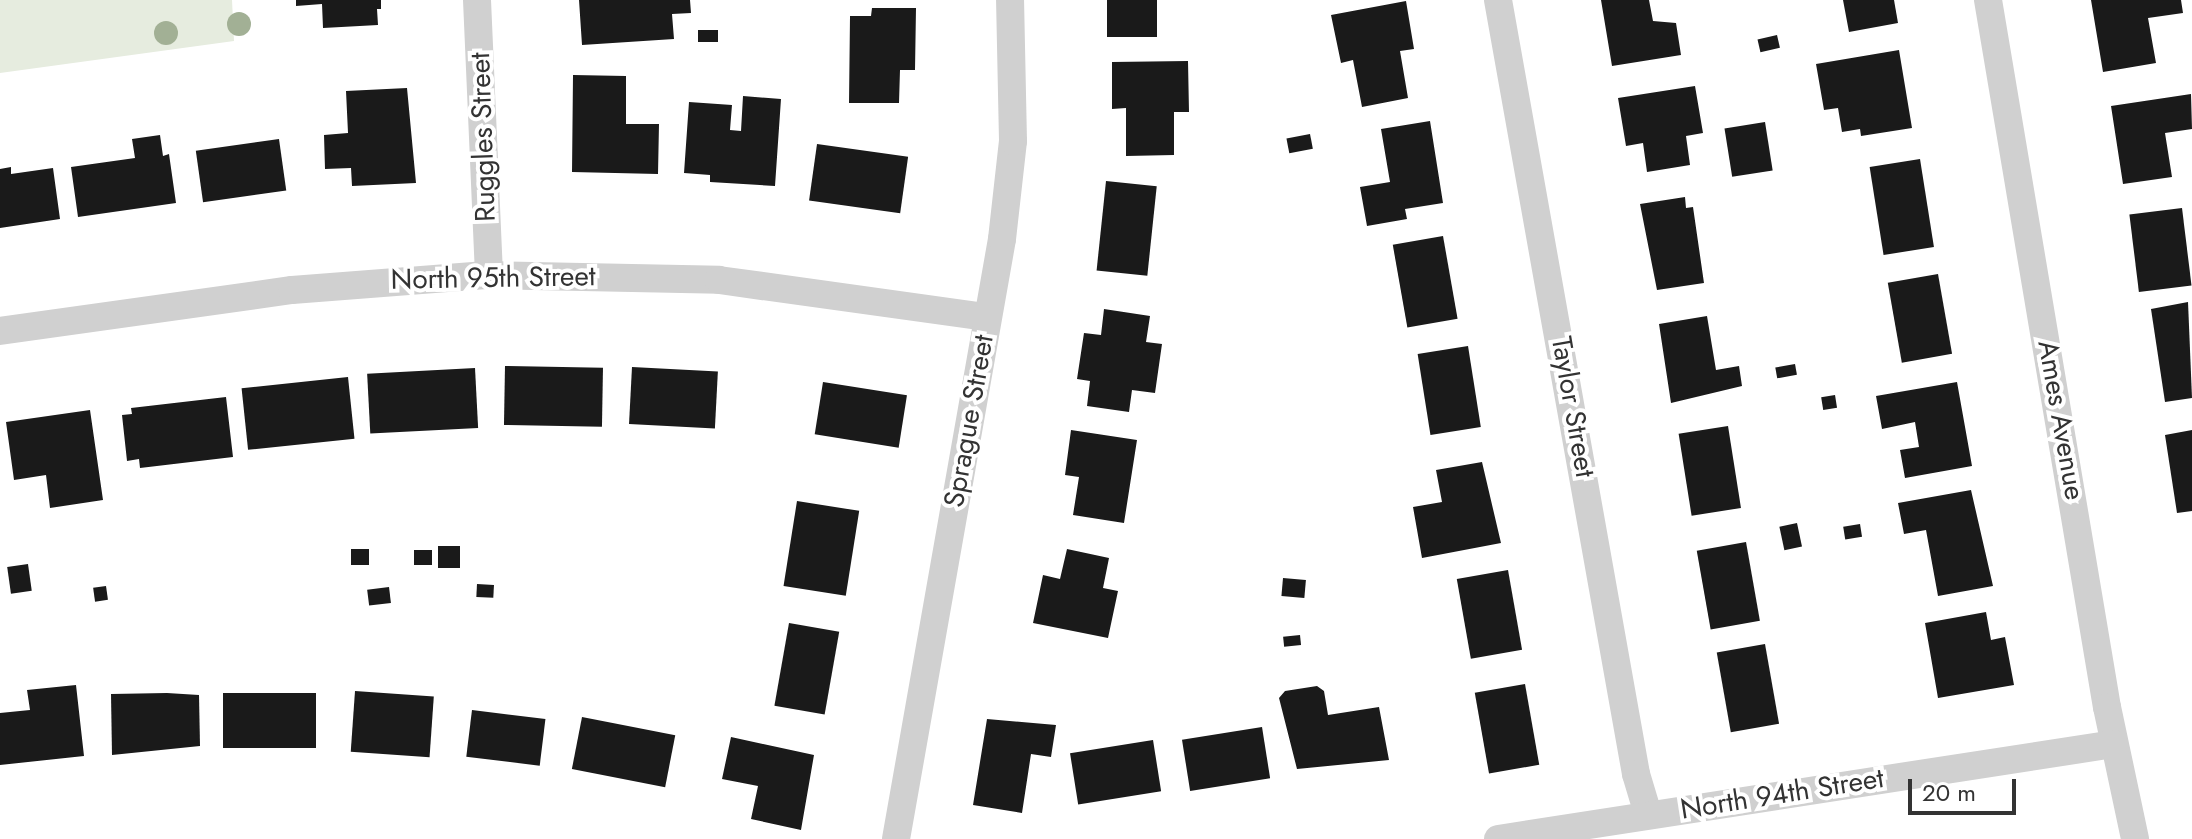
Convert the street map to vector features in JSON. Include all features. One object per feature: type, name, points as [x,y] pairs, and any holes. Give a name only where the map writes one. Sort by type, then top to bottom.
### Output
[{"type":"street","name":"Ruggles Street","points":[[477,0],[489,275]]},
{"type":"street","name":"Sprague Street","points":[[896,839],[987,317],[1013,141],[1010,0]]},
{"type":"street","name":"Taylor Street","points":[[1498,0],[1636,774],[1648,814]]},
{"type":"street","name":"Ames Avenue","points":[[1988,0],[2114,744],[2135,839]]},
{"type":"street","name":"North 95th Street","points":[[0,331],[292,290],[489,275],[719,280],[987,317]]},
{"type":"street","name":"North 94th Street","points":[[1498,839],[2114,744]]},
{"type":"shaded area","points":[[0,0],[232,0],[234,41],[0,73]]},
{"type":"building","points":[[296,0],[381,0],[381,9],[377,9],[378,25],[323,28],[322,4],[296,6]]},
{"type":"building","points":[[579,0],[690,0],[691,13],[672,14],[674,39],[582,45]]},
{"type":"building","points":[[1107,0],[1157,0],[1157,37],[1107,37]]},
{"type":"building","points":[[1601,0],[1649,0],[1653,21],[1676,23],[1681,55],[1612,66]]},
{"type":"building","points":[[1843,0],[1894,0],[1898,23],[1849,32]]},
{"type":"building","points":[[2091,0],[2181,0],[2183,13],[2148,18],[2156,63],[2103,72]]},
{"type":"building","points":[[1406,1],[1414,49],[1400,51],[1408,98],[1362,107],[1353,60],[1341,63],[1331,15]]},
{"type":"building","points":[[872,8],[916,8],[915,70],[900,70],[899,103],[849,103],[850,16],[871,16]]},
{"type":"building","points":[[698,30],[718,30],[718,42],[698,42]]},
{"type":"building","points":[[1777,35],[1780,48],[1760,52],[1758,39]]},
{"type":"building","points":[[1899,50],[1912,128],[1861,136],[1860,129],[1842,132],[1838,108],[1824,110],[1816,64]]},
{"type":"building","points":[[1188,61],[1189,112],[1174,112],[1174,155],[1126,156],[1126,108],[1112,109],[1112,62]]},
{"type":"building","points":[[573,75],[626,76],[626,124],[659,124],[658,174],[572,172]]},
{"type":"building","points":[[1695,86],[1703,133],[1686,136],[1690,165],[1647,172],[1643,143],[1626,146],[1618,98]]},
{"type":"building","points":[[407,88],[416,183],[352,186],[351,168],[325,169],[324,135],[348,133],[346,91]]},
{"type":"building","points":[[2191,94],[2192,129],[2165,133],[2172,177],[2123,184],[2111,106]]},
{"type":"building","points":[[743,96],[781,99],[775,186],[710,182],[710,175],[684,173],[689,102],[732,105],[730,130],[741,131]]},
{"type":"building","points":[[1430,121],[1443,203],[1405,209],[1407,219],[1367,226],[1360,187],[1390,182],[1381,129]]},
{"type":"building","points":[[1765,122],[1773,170],[1732,177],[1725,128]]},
{"type":"building","points":[[1310,134],[1313,149],[1289,153],[1286,139]]},
{"type":"building","points":[[160,135],[163,156],[169,154],[176,203],[78,217],[71,167],[135,158],[132,139]]},
{"type":"building","points":[[279,139],[286,190],[203,202],[196,151]]},
{"type":"building","points":[[817,144],[908,157],[900,213],[809,200]]},
{"type":"building","points":[[1920,159],[1934,247],[1884,255],[1870,167]]},
{"type":"building","points":[[11,167],[11,174],[53,168],[60,219],[0,228],[0,169]]},
{"type":"building","points":[[1106,181],[1157,186],[1147,276],[1097,271]]},
{"type":"building","points":[[1685,197],[1686,208],[1693,207],[1704,283],[1657,290],[1640,204]]},
{"type":"building","points":[[2182,208],[2192,285],[2139,292],[2129,214]]},
{"type":"building","points":[[1443,236],[1458,319],[1407,328],[1393,245]]},
{"type":"building","points":[[1938,274],[1952,354],[1902,363],[1888,283]]},
{"type":"building","points":[[2188,302],[2192,398],[2165,402],[2151,309]]},
{"type":"building","points":[[1104,309],[1150,316],[1146,342],[1162,344],[1155,393],[1132,390],[1129,412],[1087,406],[1090,381],[1077,379],[1084,333],[1101,335]]},
{"type":"building","points":[[1707,316],[1716,370],[1739,366],[1742,386],[1671,403],[1659,324]]},
{"type":"building","points":[[1468,346],[1481,427],[1430,435],[1418,354]]},
{"type":"building","points":[[1795,364],[1797,375],[1777,378],[1775,367]]},
{"type":"building","points":[[505,366],[603,368],[602,427],[504,425]]},
{"type":"building","points":[[632,367],[718,372],[715,428],[629,424]]},
{"type":"building","points":[[475,368],[478,428],[370,434],[367,374]]},
{"type":"building","points":[[348,377],[354,439],[248,450],[242,388]]},
{"type":"building","points":[[823,382],[907,395],[899,448],[815,434]]},
{"type":"building","points":[[1957,382],[1972,466],[1905,478],[1900,450],[1919,447],[1915,422],[1882,429],[1876,396]]},
{"type":"building","points":[[1835,395],[1837,408],[1823,410],[1821,397]]},
{"type":"building","points":[[226,397],[233,457],[140,468],[139,459],[127,461],[122,415],[132,414],[131,408]]},
{"type":"building","points":[[90,410],[103,500],[50,508],[46,475],[14,480],[6,422]]},
{"type":"building","points":[[1728,426],[1741,508],[1692,516],[1679,434]]},
{"type":"building","points":[[1071,430],[1137,440],[1124,523],[1073,515],[1079,477],[1065,475]]},
{"type":"building","points":[[2192,430],[2192,511],[2177,513],[2165,435]]},
{"type":"building","points":[[1482,462],[1501,543],[1422,558],[1413,507],[1442,502],[1436,470]]},
{"type":"building","points":[[1971,490],[1993,586],[1938,596],[1926,530],[1904,534],[1898,503]]},
{"type":"building","points":[[797,501],[859,511],[846,596],[784,586]]},
{"type":"building","points":[[1797,523],[1802,546],[1784,550],[1779,527]]},
{"type":"building","points":[[1860,524],[1862,537],[1845,539],[1843,527]]},
{"type":"building","points":[[1746,542],[1760,621],[1711,629],[1697,551]]},
{"type":"building","points":[[438,546],[460,546],[460,568],[438,568]]},
{"type":"building","points":[[351,549],[369,549],[369,565],[351,565]]},
{"type":"building","points":[[1067,549],[1109,558],[1103,588],[1118,591],[1108,638],[1033,623],[1043,575],[1060,579]]},
{"type":"building","points":[[414,550],[432,550],[432,565],[414,565]]},
{"type":"building","points":[[28,564],[32,591],[11,594],[7,567]]},
{"type":"building","points":[[1508,570],[1522,650],[1471,659],[1457,579]]},
{"type":"building","points":[[1283,578],[1306,580],[1304,598],[1281,596]]},
{"type":"building","points":[[477,584],[494,585],[493,598],[476,597]]},
{"type":"building","points":[[106,586],[108,600],[95,602],[93,588]]},
{"type":"building","points":[[389,587],[391,603],[369,606],[367,590]]},
{"type":"building","points":[[1986,612],[1991,640],[2005,637],[2014,685],[1938,698],[1925,623]]},
{"type":"building","points":[[789,623],[839,632],[825,715],[774,706]]},
{"type":"building","points":[[1300,635],[1301,645],[1284,647],[1283,637]]},
{"type":"building","points":[[1765,644],[1779,724],[1731,732],[1717,653]]},
{"type":"building","points":[[1525,684],[1539,765],[1489,774],[1475,693]]},
{"type":"building","points":[[76,685],[84,756],[0,765],[0,713],[30,710],[27,690]]},
{"type":"building","points":[[1317,686],[1324,691],[1328,715],[1379,707],[1389,760],[1297,769],[1279,698],[1285,691]]},
{"type":"building","points":[[355,691],[434,697],[430,757],[351,752]]},
{"type":"building","points":[[223,693],[316,693],[316,748],[223,748]]},
{"type":"building","points":[[111,694],[199,695],[200,746],[112,755]]},
{"type":"building","points":[[472,710],[545,719],[540,766],[466,757]]},
{"type":"building","points":[[582,717],[675,735],[665,787],[572,769]]},
{"type":"building","points":[[987,719],[1056,725],[1051,757],[1031,754],[1022,813],[973,805]]},
{"type":"building","points":[[1262,727],[1270,778],[1190,791],[1182,740]]},
{"type":"building","points":[[731,737],[814,755],[801,830],[751,819],[758,786],[722,779]]},
{"type":"building","points":[[1153,740],[1161,791],[1078,805],[1070,753]]}]
